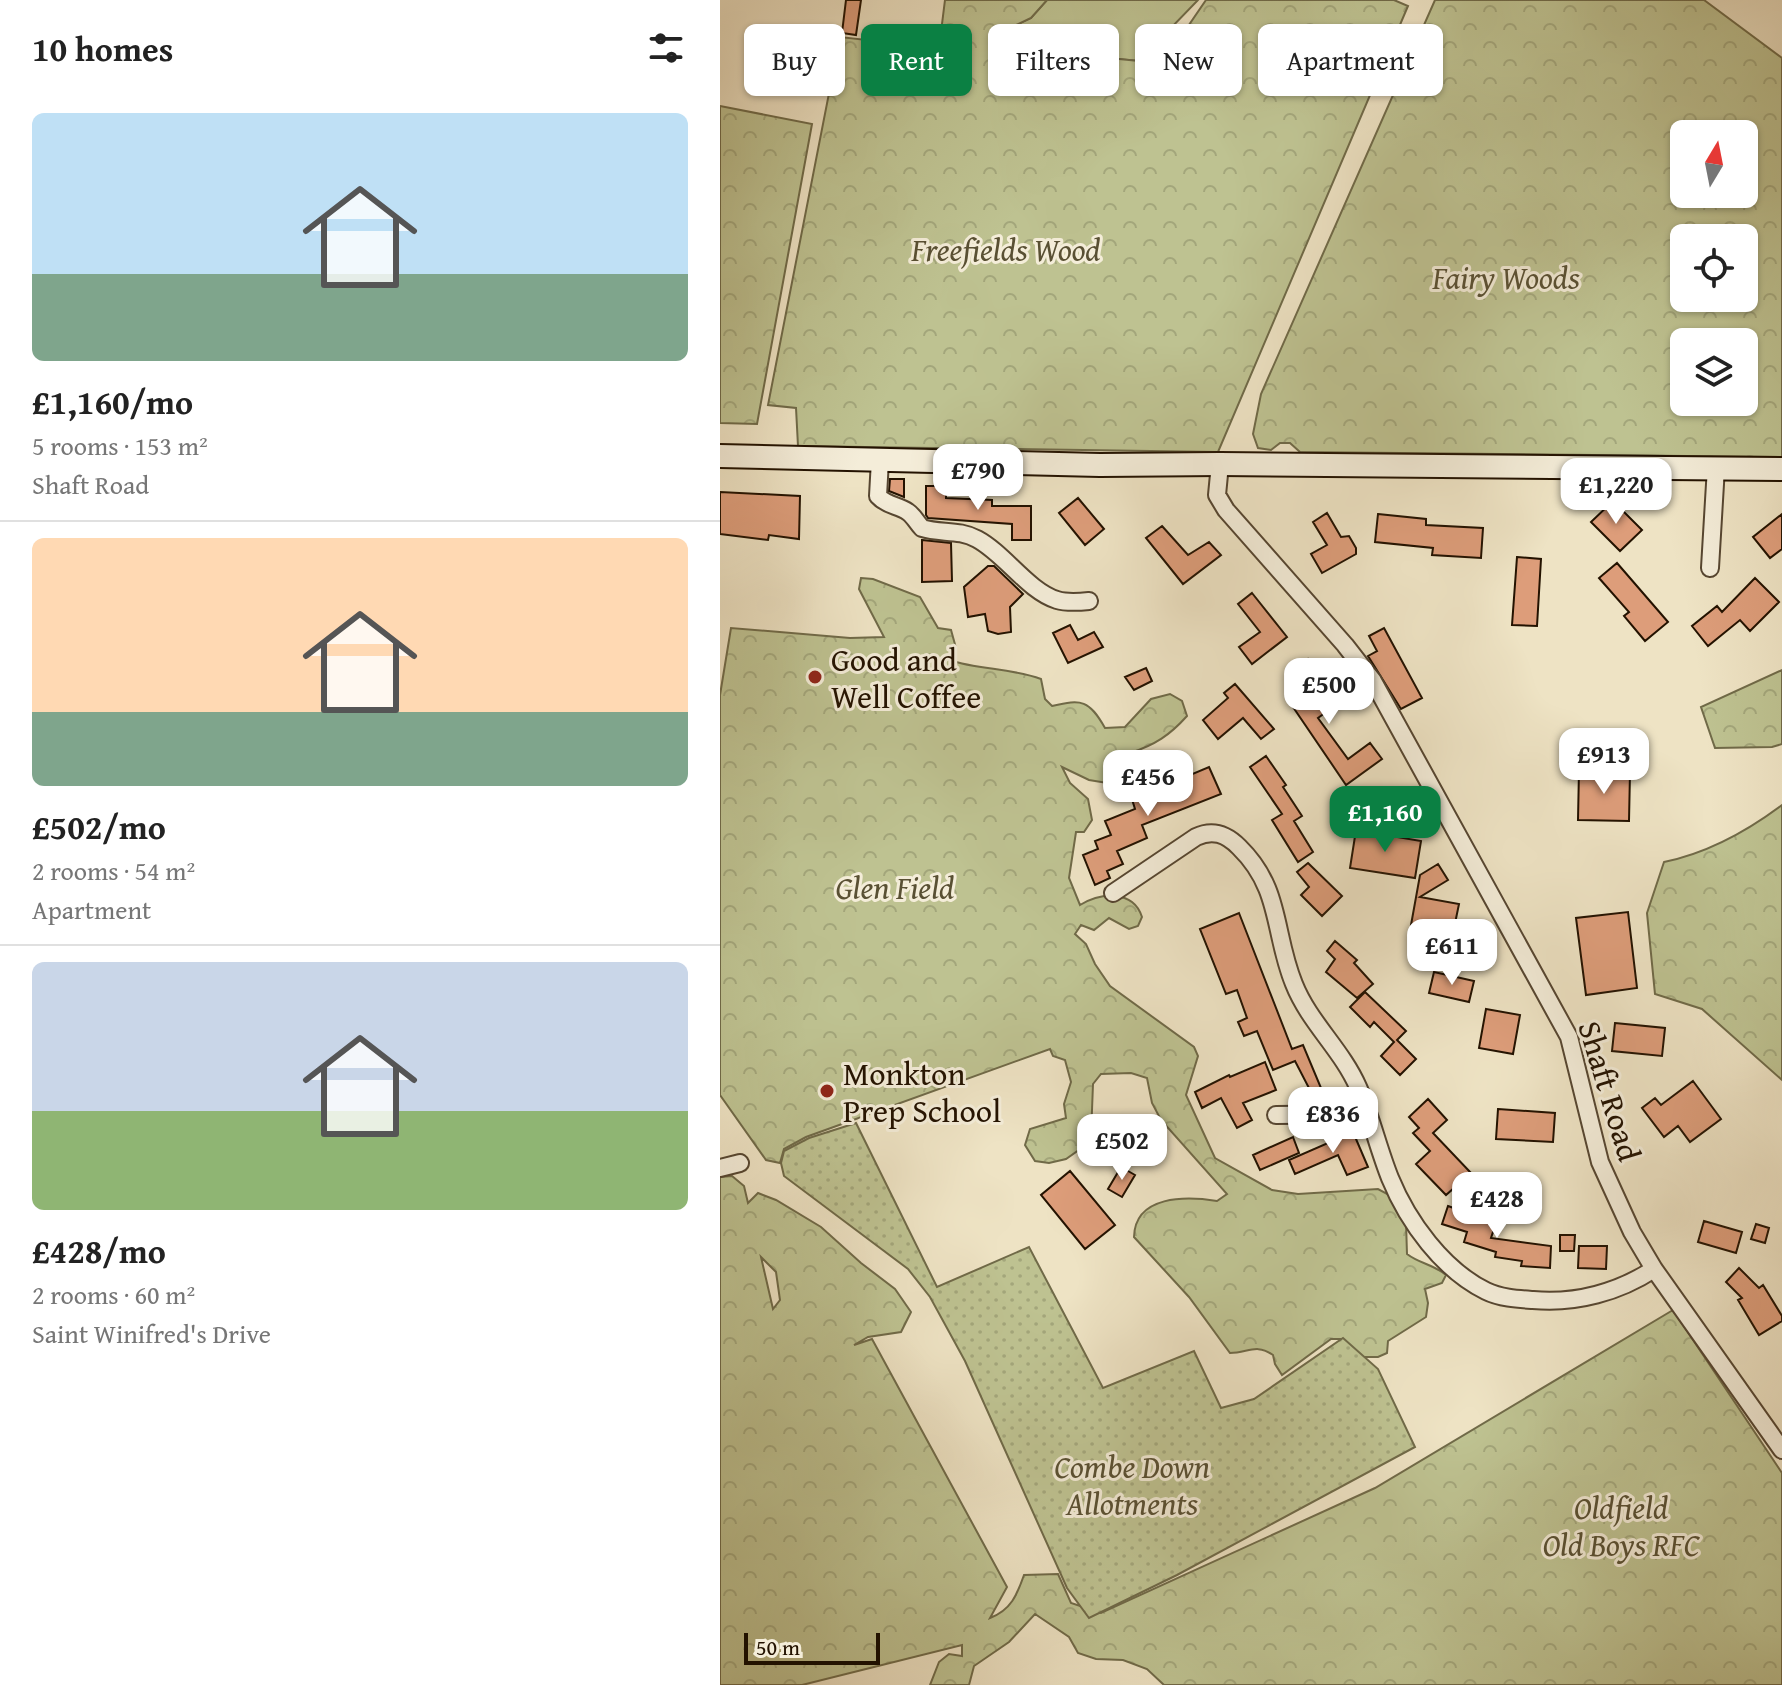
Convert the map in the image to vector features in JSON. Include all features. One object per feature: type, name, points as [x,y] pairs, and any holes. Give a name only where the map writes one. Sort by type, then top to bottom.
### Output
[{"type":"street","points":[[720,456],[1100,465],[1782,469]]},
{"type":"street","points":[[880,460],[878,496],[884,503],[905,509],[922,528],[961,532],[976,538],[1041,591],[1057,600],[1089,601]]},
{"type":"street","name":"Shaft Road","points":[[1220,464],[1217,495],[1226,510],[1373,681],[1569,1037],[1600,1162],[1632,1232],[1654,1269],[1782,1450]]},
{"type":"street","points":[[1710,568],[1716,467]]},
{"type":"street","points":[[1113,893],[1207,832],[1231,839],[1252,859],[1269,888],[1295,986],[1303,1003],[1351,1073],[1391,1180],[1419,1230],[1460,1275],[1488,1292],[1546,1301],[1619,1289],[1654,1269]]},
{"type":"street","points":[[1276,1115],[1368,1114]]},
{"type":"street","points":[[720,1168],[740,1163]]},
{"type":"green space","name":"Freefields Wood","points":[[945,0],[1047,0],[1031,18],[1018,24],[988,24],[988,96],[1119,96],[1119,59],[1135,61],[1135,96],[1242,96],[1242,24],[1190,24],[1206,0],[1394,0],[1408,6],[1400,24],[1258,24],[1258,96],[1370,96],[1218,452],[798,446],[796,408],[768,405],[828,96],[845,96],[845,38],[861,39],[861,96],[972,96],[972,24],[942,24]]},
{"type":"green space","points":[[1047,0],[1198,0],[1175,24],[1135,24],[1135,61],[1119,59],[1119,24],[1018,24],[1031,18]]},
{"type":"green space","name":"Fairy Woods","points":[[1435,0],[1704,0],[1782,58],[1782,457],[1300,452],[1290,443],[1280,443],[1271,450],[1258,448],[1253,434],[1261,394],[1393,96],[1443,96],[1443,24],[1424,24]]},
{"type":"green space","points":[[720,106],[812,124],[757,424],[720,423]]},
{"type":"green space","name":"Glen Field","points":[[861,578],[873,579],[920,597],[938,628],[951,630],[956,648],[949,660],[1041,679],[1045,699],[1052,706],[1084,704],[1105,728],[1125,727],[1151,699],[1170,694],[1182,701],[1187,716],[1162,739],[1130,753],[1122,769],[1107,783],[1089,780],[1062,767],[1070,783],[1088,799],[1092,820],[1084,832],[1076,832],[1069,878],[1080,905],[1097,898],[1115,896],[1131,902],[1142,917],[1138,926],[1129,929],[1109,918],[1094,930],[1081,925],[1075,934],[1086,944],[1110,986],[1194,1047],[1198,1056],[1186,1095],[1215,1158],[1272,1190],[1298,1194],[1378,1189],[1393,1197],[1406,1222],[1407,1254],[1446,1275],[1442,1283],[1425,1289],[1428,1303],[1426,1317],[1388,1341],[1387,1353],[1378,1357],[1362,1357],[1342,1339],[1331,1339],[1282,1375],[1273,1355],[1267,1351],[1257,1349],[1230,1353],[1189,1297],[1134,1237],[1143,1213],[1153,1206],[1177,1199],[1217,1201],[1227,1194],[1161,1120],[1152,1103],[1147,1078],[1131,1073],[1101,1074],[1093,1084],[1091,1136],[1083,1147],[1066,1159],[1049,1163],[1035,1161],[1025,1145],[1030,1129],[1066,1118],[1064,1104],[1071,1082],[1065,1060],[1053,1056],[1050,1049],[806,1137],[784,1149],[780,1163],[766,1160],[720,1095],[720,695],[731,628],[850,638],[884,637],[859,589]]},
{"type":"green space","points":[[1782,670],[1782,744],[1715,748],[1701,707]]},
{"type":"green space","points":[[1782,805],[1782,1080],[1702,1009],[1655,994],[1647,913],[1664,862],[1726,840]]},
{"type":"green space","name":"Combe Down Allotments","points":[[856,1123],[937,1287],[1029,1247],[1103,1388],[1194,1351],[1221,1408],[1254,1399],[1343,1338],[1378,1369],[1415,1447],[1177,1575],[1089,1618],[1067,1588],[965,1361],[930,1297],[908,1269],[784,1176],[781,1163],[784,1151],[809,1138]]},
{"type":"green space","name":"Oldfield Old Boys RFC","points":[[732,1176],[744,1186],[748,1203],[758,1193],[821,1227],[895,1289],[911,1312],[901,1332],[868,1337],[854,1345],[872,1339],[1007,1587],[990,1618],[1003,1611],[1012,1601],[1024,1575],[1058,1574],[1071,1603],[1101,1613],[1375,1488],[1673,1310],[1782,1473],[1782,1685],[1164,1685],[1147,1669],[1123,1660],[1096,1659],[1078,1653],[1069,1637],[1035,1614],[1009,1642],[974,1666],[969,1685],[930,1685],[939,1662],[949,1654],[962,1656],[962,1645],[802,1685],[720,1685],[720,1177]],"holes":[[[761,1257],[776,1272],[780,1300],[773,1309]]]},
{"type":"building","points":[[846,0],[861,0],[856,35],[845,33]]},
{"type":"building","points":[[890,479],[904,479],[904,497],[889,491]]},
{"type":"building","points":[[926,486],[946,486],[946,498],[992,500],[992,506],[1031,506],[1031,540],[1012,540],[1012,524],[928,518]]},
{"type":"building","points":[[720,492],[800,496],[799,539],[769,535],[768,540],[720,534]]},
{"type":"building","points":[[1078,498],[1104,529],[1085,545],[1059,513]]},
{"type":"building","points":[[1613,501],[1642,530],[1620,551],[1591,522]]},
{"type":"building","points":[[1327,513],[1341,537],[1349,536],[1356,554],[1322,573],[1311,554],[1327,545],[1313,522]]},
{"type":"building","points":[[1378,514],[1426,519],[1426,525],[1483,528],[1481,558],[1432,555],[1433,548],[1375,542]]},
{"type":"building","points":[[1782,514],[1782,549],[1770,558],[1753,537]]},
{"type":"building","points":[[1162,526],[1188,555],[1209,542],[1221,555],[1183,584],[1146,538]]},
{"type":"building","points":[[922,540],[951,543],[952,581],[922,582]]},
{"type":"building","points":[[1517,557],[1541,559],[1537,626],[1512,625]]},
{"type":"building","points":[[1617,563],[1668,622],[1645,641],[1624,616],[1629,612],[1599,578]]},
{"type":"building","points":[[988,566],[994,566],[1023,594],[1010,607],[1011,632],[998,634],[988,631],[985,614],[968,617],[964,587]]},
{"type":"building","points":[[1755,578],[1779,602],[1750,631],[1740,620],[1708,646],[1692,626],[1717,606],[1722,612]]},
{"type":"building","points":[[1252,593],[1287,637],[1252,664],[1239,647],[1260,632],[1238,604]]},
{"type":"building","points":[[1070,625],[1078,640],[1094,632],[1103,647],[1068,663],[1053,633]]},
{"type":"building","points":[[1384,628],[1422,698],[1401,709],[1368,656],[1377,651],[1369,636]]},
{"type":"building","points":[[1308,659],[1340,702],[1318,718],[1348,759],[1370,743],[1382,759],[1346,785],[1293,707],[1311,694],[1293,670]]},
{"type":"building","points":[[1146,668],[1152,681],[1134,690],[1125,677]]},
{"type":"building","points":[[1235,684],[1274,729],[1261,739],[1243,718],[1218,739],[1203,720],[1228,698],[1224,693]]},
{"type":"building","points":[[1266,756],[1302,816],[1294,821],[1313,852],[1298,862],[1272,820],[1282,814],[1250,767]]},
{"type":"building","points":[[1209,767],[1221,794],[1142,825],[1147,838],[1117,851],[1123,864],[1107,871],[1110,878],[1095,885],[1083,855],[1098,849],[1095,841],[1111,835],[1105,821],[1135,809],[1131,796]]},
{"type":"building","points":[[1579,770],[1630,772],[1629,821],[1578,820]]},
{"type":"building","points":[[1356,830],[1421,841],[1415,878],[1350,868]]},
{"type":"building","points":[[1308,863],[1342,896],[1322,916],[1301,895],[1309,887],[1297,872]]},
{"type":"building","points":[[1438,864],[1448,880],[1420,897],[1459,904],[1453,933],[1411,925],[1420,875]]},
{"type":"building","points":[[1628,912],[1637,988],[1586,995],[1576,918]]},
{"type":"building","points":[[1239,913],[1292,1049],[1303,1045],[1321,1088],[1311,1092],[1295,1061],[1273,1070],[1257,1031],[1244,1036],[1238,1022],[1247,1018],[1237,990],[1226,994],[1200,929]]},
{"type":"building","points":[[1335,941],[1357,960],[1354,963],[1373,984],[1357,998],[1326,972],[1335,959],[1327,951]]},
{"type":"building","points":[[1434,972],[1474,981],[1469,1002],[1429,993]]},
{"type":"building","points":[[1365,992],[1406,1031],[1397,1040],[1416,1059],[1400,1075],[1381,1056],[1394,1042],[1374,1022],[1370,1027],[1350,1007]]},
{"type":"building","points":[[1486,1009],[1520,1015],[1513,1054],[1479,1048]]},
{"type":"building","points":[[1615,1023],[1665,1028],[1662,1056],[1612,1051]]},
{"type":"building","points":[[1265,1062],[1276,1090],[1243,1103],[1252,1120],[1237,1128],[1221,1098],[1202,1108],[1195,1092]]},
{"type":"building","points":[[1693,1081],[1721,1119],[1690,1142],[1678,1126],[1664,1137],[1642,1108],[1655,1098],[1661,1105]]},
{"type":"building","points":[[1428,1099],[1447,1120],[1433,1133],[1471,1173],[1446,1195],[1416,1164],[1430,1151],[1413,1133],[1419,1128],[1409,1117]]},
{"type":"building","points":[[1498,1109],[1555,1113],[1553,1142],[1496,1139]]},
{"type":"building","points":[[1353,1132],[1368,1167],[1347,1175],[1338,1155],[1295,1174],[1289,1160]]},
{"type":"building","points":[[1293,1137],[1299,1153],[1260,1170],[1253,1155]]},
{"type":"building","points":[[1121,1167],[1135,1175],[1122,1197],[1108,1189]]},
{"type":"building","points":[[1070,1171],[1115,1225],[1085,1249],[1041,1195]]},
{"type":"building","points":[[1448,1206],[1496,1223],[1491,1238],[1551,1246],[1550,1268],[1521,1266],[1522,1261],[1495,1257],[1496,1252],[1464,1242],[1467,1232],[1442,1224]]},
{"type":"building","points":[[1704,1221],[1742,1232],[1736,1253],[1698,1242]]},
{"type":"building","points":[[1756,1224],[1769,1228],[1765,1243],[1751,1239]]},
{"type":"building","points":[[1560,1235],[1575,1235],[1574,1251],[1560,1251]]},
{"type":"building","points":[[1579,1246],[1607,1246],[1606,1269],[1578,1268]]},
{"type":"building","points":[[1739,1268],[1759,1288],[1763,1285],[1782,1316],[1782,1321],[1759,1335],[1738,1300],[1742,1298],[1726,1282]]},
{"type":"place","name":"Good and Well Coffee","points":[[815,677]]},
{"type":"place","name":"Monkton Prep School","points":[[827,1091]]}]
